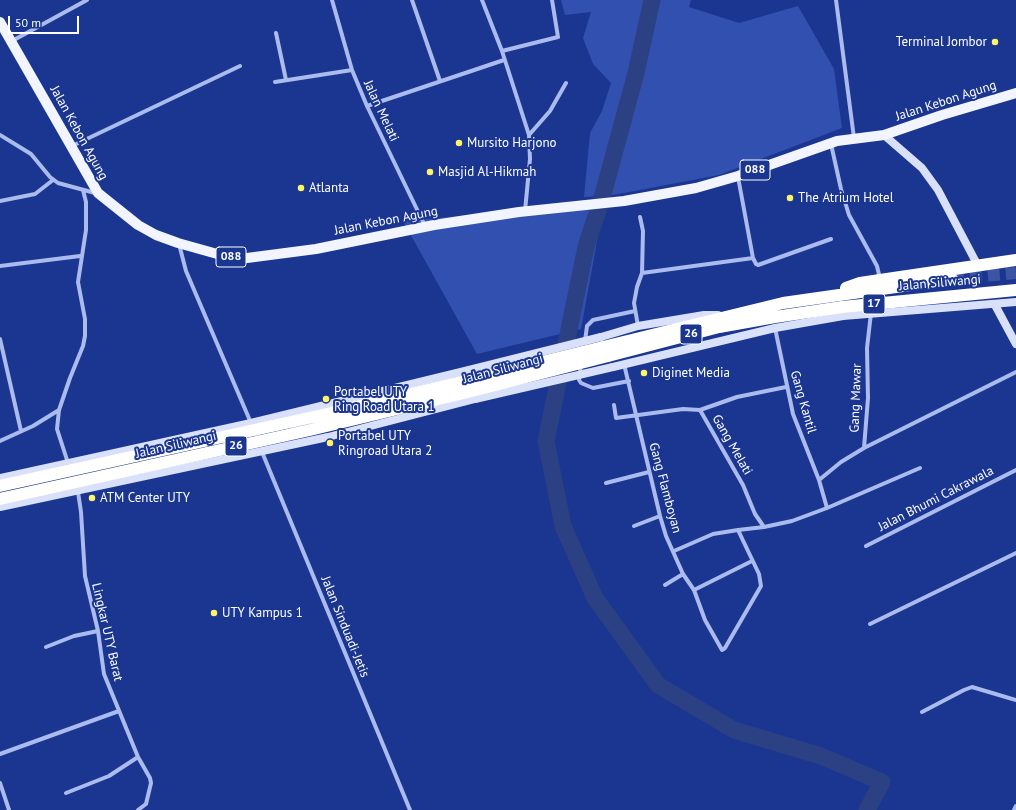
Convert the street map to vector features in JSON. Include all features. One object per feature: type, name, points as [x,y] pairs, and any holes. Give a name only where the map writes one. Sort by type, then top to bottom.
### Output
[{"type":"highway","name":"26","points":[[825,296],[860,283],[976,264],[1016,260]]},
{"type":"highway","name":"Jalan Siliwangi","points":[[0,486],[425,387],[471,385],[606,351],[727,316],[783,303],[952,279]]},
{"type":"highway","name":"Jalan Siliwangi","points":[[606,351],[719,327],[775,322],[849,306],[1016,290]]},
{"type":"highway","name":"Jalan Siliwangi","points":[[0,499],[446,398],[471,385]]},
{"type":"highway","name":"26","points":[[403,408],[425,412],[446,398]]},
{"type":"main road","name":"Jalan Kebon Agung","points":[[0,22],[98,193],[138,225],[156,235],[178,243],[228,257],[247,258],[316,249],[426,226],[525,211],[624,201],[696,188],[738,176],[831,143],[854,138],[884,135],[942,115],[1016,93]]},
{"type":"street","points":[[12,42],[87,0]]},
{"type":"street","name":"Jalan Melati","points":[[332,0],[352,70],[367,106],[426,226]]},
{"type":"street","points":[[412,0],[440,81]]},
{"type":"street","points":[[482,0],[502,51],[529,135],[530,159],[525,211]]},
{"type":"street","points":[[502,51],[558,37],[552,0]]},
{"type":"street","points":[[836,0],[854,138]]},
{"type":"street","points":[[276,32],[286,80]]},
{"type":"street","points":[[367,106],[504,60]]},
{"type":"street","points":[[71,146],[240,66]]},
{"type":"street","points":[[275,82],[352,70]]},
{"type":"street","points":[[529,135],[550,111],[566,82]]},
{"type":"street","points":[[0,135],[31,154],[54,180],[62,185],[98,193]]},
{"type":"street","name":"Jalan Kebon Agung","points":[[884,135],[922,168],[938,190],[976,264]]},
{"type":"street","points":[[831,143],[841,189],[849,215],[877,266],[880,280]]},
{"type":"street","points":[[738,176],[753,258],[758,265],[831,239]]},
{"type":"street","points":[[0,201],[35,194],[54,180]]},
{"type":"street","points":[[68,463],[57,429],[59,410],[70,378],[84,346],[84,319],[78,282],[80,256],[86,230],[86,198],[84,190]]},
{"type":"street","points":[[638,326],[635,311],[637,287],[642,273],[643,231],[640,217]]},
{"type":"street","points":[[178,243],[186,271],[251,423]]},
{"type":"street","points":[[0,266],[80,256]]},
{"type":"street","points":[[642,273],[753,258]]},
{"type":"street","points":[[606,351],[624,364],[775,322],[871,313],[995,305],[1016,302]]},
{"type":"street","points":[[995,305],[1016,344]]},
{"type":"street","points":[[629,381],[593,388],[581,383],[579,380],[589,322],[596,318],[635,311]]},
{"type":"street","name":"Gang Mawar","points":[[819,480],[841,462],[864,448],[868,398],[867,348],[871,313]]},
{"type":"street","points":[[471,385],[606,351],[638,326],[704,315],[727,316]]},
{"type":"street","name":"Gang Kantil","points":[[775,322],[786,387],[793,414],[819,480]]},
{"type":"street","points":[[0,339],[21,432]]},
{"type":"street","name":"Gang Flamboyan","points":[[624,364],[660,516],[684,574],[694,590],[720,650],[726,648],[761,586],[759,574],[752,561]]},
{"type":"street","points":[[864,448],[1016,372]]},
{"type":"street","name":"26","points":[[425,412],[471,385]]},
{"type":"street","points":[[0,478],[251,423],[425,387]]},
{"type":"street","name":"Gang Melati","points":[[764,527],[755,514],[743,485],[700,410],[737,397],[786,387]]},
{"type":"street","points":[[614,405],[616,418],[683,409],[700,410]]},
{"type":"street","points":[[0,441],[21,432],[59,410]]},
{"type":"street","points":[[0,507],[78,492],[262,452],[425,412]]},
{"type":"street","name":"Jalan Sinduadi-Jetis","points":[[262,452],[410,810]]},
{"type":"street","points":[[674,551],[713,534],[764,527],[792,521],[827,508],[920,468]]},
{"type":"street","name":"Jalan Bhumi Cakrawala","points":[[866,546],[1016,470]]},
{"type":"street","points":[[606,483],[649,472]]},
{"type":"street","points":[[819,480],[827,508]]},
{"type":"street","name":"Lingkar UTY Barat","points":[[78,492],[81,512],[85,576],[98,631],[104,674],[138,757],[150,778],[151,783],[146,804],[138,810]]},
{"type":"street","points":[[634,526],[660,516]]},
{"type":"street","points":[[694,590],[752,561],[738,530]]},
{"type":"street","points":[[870,624],[1016,552]]},
{"type":"street","points":[[665,585],[684,574]]},
{"type":"street","points":[[46,647],[74,636],[98,631]]},
{"type":"street","points":[[922,712],[972,687],[1016,700]]},
{"type":"street","points":[[0,754],[119,711]]},
{"type":"street","points":[[66,793],[109,776],[138,757]]},
{"type":"street","points":[[0,783],[1,790],[9,810]]},
{"type":"street","points":[[1014,810],[1016,806]]},
{"type":"shaded area","points":[[561,0],[691,0],[689,7],[739,23],[798,6],[834,69],[842,128],[719,175],[608,196],[584,197],[590,133],[602,111],[611,83],[593,64],[583,38],[591,12],[565,15]]},
{"type":"shaded area","points":[[604,203],[581,329],[477,354],[403,221]]},
{"type":"waterway","points":[[652,0],[636,73],[602,198],[586,247],[546,441],[563,526],[595,598],[658,685],[734,730],[821,756],[882,782],[867,810]]},
{"type":"tunnel","points":[[952,279],[1016,273]]},
{"type":"place","name":"Terminal Jombor","points":[[995,42]]},
{"type":"place","name":"Mursito Harjono","points":[[459,143]]},
{"type":"place","name":"Masjid Al-Hikmah","points":[[430,172]]},
{"type":"place","name":"Atlanta","points":[[301,188]]},
{"type":"place","name":"The Atrium Hotel","points":[[790,198]]},
{"type":"place","name":"Diginet Media","points":[[644,373]]},
{"type":"place","name":"Portabel UTY Ring Road Utara 1","points":[[326,399]]},
{"type":"place","name":"Portabel UTY Ringroad Utara 2","points":[[330,443]]},
{"type":"place","name":"ATM Center UTY","points":[[92,498]]},
{"type":"place","name":"UTY Kampus 1","points":[[214,613]]}]
